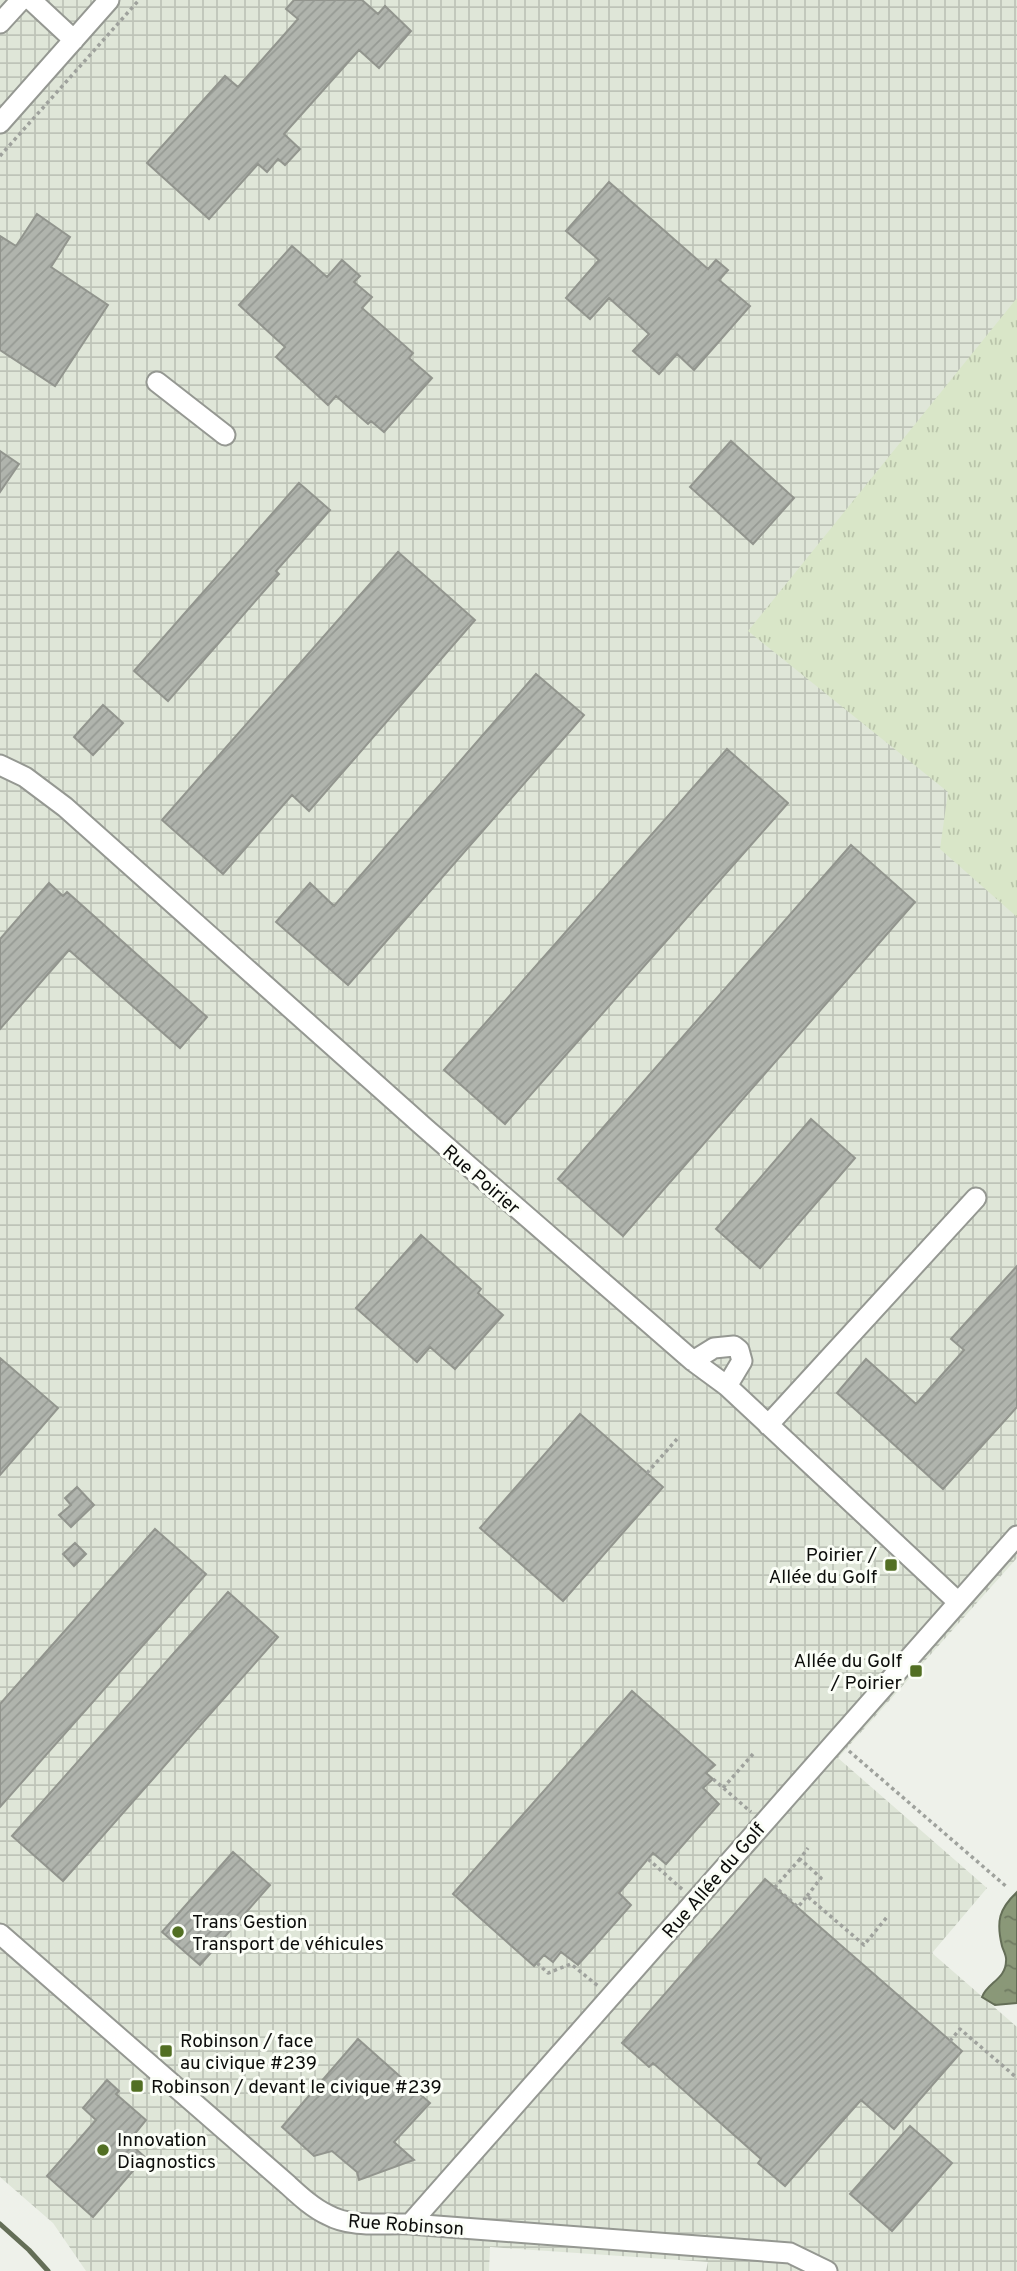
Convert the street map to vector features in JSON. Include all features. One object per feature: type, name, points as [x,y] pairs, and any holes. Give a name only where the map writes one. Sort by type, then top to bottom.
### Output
[{"type":"street","points":[[0,23],[21,0]]},
{"type":"street","points":[[31,0],[74,40]]},
{"type":"street","points":[[0,123],[110,0]]},
{"type":"street","points":[[157,383],[225,435]]},
{"type":"street","name":"Rue Poirier","points":[[0,765],[25,777],[73,814],[425,1128],[693,1361],[727,1386],[958,1602]]},
{"type":"street","points":[[768,1426],[976,1198]]},
{"type":"street","points":[[693,1361],[714,1348],[734,1346],[739,1350],[742,1361],[727,1386]]},
{"type":"street","name":"Rue Allée du Golf","points":[[410,2224],[1017,1536]]},
{"type":"street","name":"Rue Robinson","points":[[0,1934],[310,2204],[330,2217],[351,2222],[410,2224],[790,2253],[827,2271]]},
{"type":"path","points":[[0,156],[139,0]]},
{"type":"path","points":[[647,1473],[677,1439]]},
{"type":"path","points":[[836,1740],[1008,1888]]},
{"type":"path","points":[[723,1788],[752,1754]]},
{"type":"path","points":[[713,1779],[764,1823]]},
{"type":"path","points":[[800,1859],[821,1878],[797,1907],[775,1887],[808,1848]]},
{"type":"path","points":[[648,1859],[695,1901]]},
{"type":"path","points":[[807,1896],[864,1945],[887,1917]]},
{"type":"path","points":[[537,1963],[548,1973],[571,1964],[610,1996]]},
{"type":"path","points":[[950,2041],[960,2029],[1017,2078]]},
{"type":"shaded area","points":[[0,0],[1017,0],[1017,1558],[838,1758],[987,1888],[932,1953],[1017,2027],[1017,2271],[706,2271],[708,2262],[490,2247],[489,2271],[86,2271],[53,2223],[0,2177]]},
{"type":"green space","points":[[1017,298],[1017,917],[940,849],[948,792],[748,631]]},
{"type":"water","points":[[1017,1892],[1017,2003],[995,2005],[982,1997],[1000,1977],[1005,1967],[1006,1957],[999,1922],[1006,1904]]},
{"type":"building","points":[[294,0],[362,0],[378,14],[385,6],[411,31],[379,68],[359,50],[284,134],[300,149],[285,165],[278,159],[267,172],[258,164],[209,219],[147,163],[225,76],[238,87],[298,19],[286,9]]},
{"type":"building","points":[[609,182],[708,269],[716,260],[728,270],[719,280],[750,306],[694,370],[677,354],[659,374],[633,351],[649,334],[609,298],[590,319],[566,298],[599,260],[566,231]]},
{"type":"building","points":[[37,214],[70,237],[51,267],[108,305],[55,386],[0,350],[0,236],[16,246]]},
{"type":"building","points":[[292,246],[327,277],[342,260],[360,276],[354,282],[372,297],[362,308],[413,353],[409,358],[432,378],[384,432],[371,421],[368,424],[336,396],[328,405],[276,357],[285,347],[239,305]]},
{"type":"building","points":[[731,441],[794,498],[753,544],[690,487]]},
{"type":"building","points":[[0,451],[19,464],[0,492]]},
{"type":"building","points":[[299,483],[330,510],[276,571],[279,574],[168,701],[134,671]]},
{"type":"building","points":[[398,552],[475,620],[309,811],[292,795],[223,874],[162,820]]},
{"type":"building","points":[[536,674],[584,715],[348,985],[276,922],[310,883],[334,906]]},
{"type":"building","points":[[103,705],[123,723],[93,755],[74,737]]},
{"type":"building","points":[[727,749],[788,803],[505,1124],[444,1070]]},
{"type":"building","points":[[851,845],[915,902],[623,1236],[558,1179]]},
{"type":"building","points":[[49,883],[63,896],[67,892],[207,1017],[180,1048],[69,950],[0,1029],[0,939]]},
{"type":"building","points":[[811,1119],[855,1158],[760,1268],[716,1229]]},
{"type":"building","points":[[421,1235],[481,1289],[478,1293],[503,1315],[455,1369],[430,1347],[417,1362],[356,1308]]},
{"type":"building","points":[[1017,1266],[1017,1407],[943,1489],[837,1393],[866,1359],[916,1404],[964,1350],[951,1339]]},
{"type":"building","points":[[0,1358],[58,1408],[0,1475]]},
{"type":"building","points":[[580,1414],[663,1487],[563,1601],[480,1528]]},
{"type":"building","points":[[77,1487],[94,1505],[71,1527],[59,1515],[71,1505],[65,1498]]},
{"type":"building","points":[[155,1529],[206,1574],[0,1807],[0,1704]]},
{"type":"building","points":[[75,1543],[86,1554],[74,1566],[63,1554]]},
{"type":"building","points":[[228,1592],[278,1637],[63,1881],[12,1836]]},
{"type":"building","points":[[632,1691],[715,1765],[706,1773],[713,1779],[703,1788],[719,1804],[666,1864],[653,1853],[619,1893],[631,1905],[578,1965],[561,1952],[553,1962],[544,1955],[534,1966],[453,1894]]},
{"type":"building","points":[[233,1852],[270,1885],[200,1965],[162,1932]]},
{"type":"building","points":[[765,1879],[962,2051],[894,2129],[861,2100],[785,2186],[758,2163],[761,2159],[653,2063],[649,2067],[622,2043]]},
{"type":"building","points":[[358,2039],[430,2103],[394,2142],[414,2160],[359,2180],[357,2172],[332,2151],[314,2156],[282,2127]]},
{"type":"building","name":"Innovation Diagnostics","points":[[107,2080],[119,2091],[116,2094],[146,2120],[128,2142],[145,2157],[93,2217],[47,2176],[96,2120],[83,2108]]},
{"type":"building","points":[[910,2126],[952,2163],[892,2231],[850,2194]]},
{"type":"waterway","points":[[0,2224],[48,2271]]},
{"type":"place","name":"Poirier / Allée du Golf","points":[[891,1565]]},
{"type":"place","name":"Allée du Golf / Poirier","points":[[916,1671]]},
{"type":"place","name":"Trans Gestion Transport de véhicules","points":[[178,1932]]},
{"type":"place","name":"Robinson / face au civique #239","points":[[166,2051]]},
{"type":"place","name":"Robinson / devant le civique #239","points":[[137,2086]]},
{"type":"place","name":"Innovation Diagnostics","points":[[103,2150]]}]
